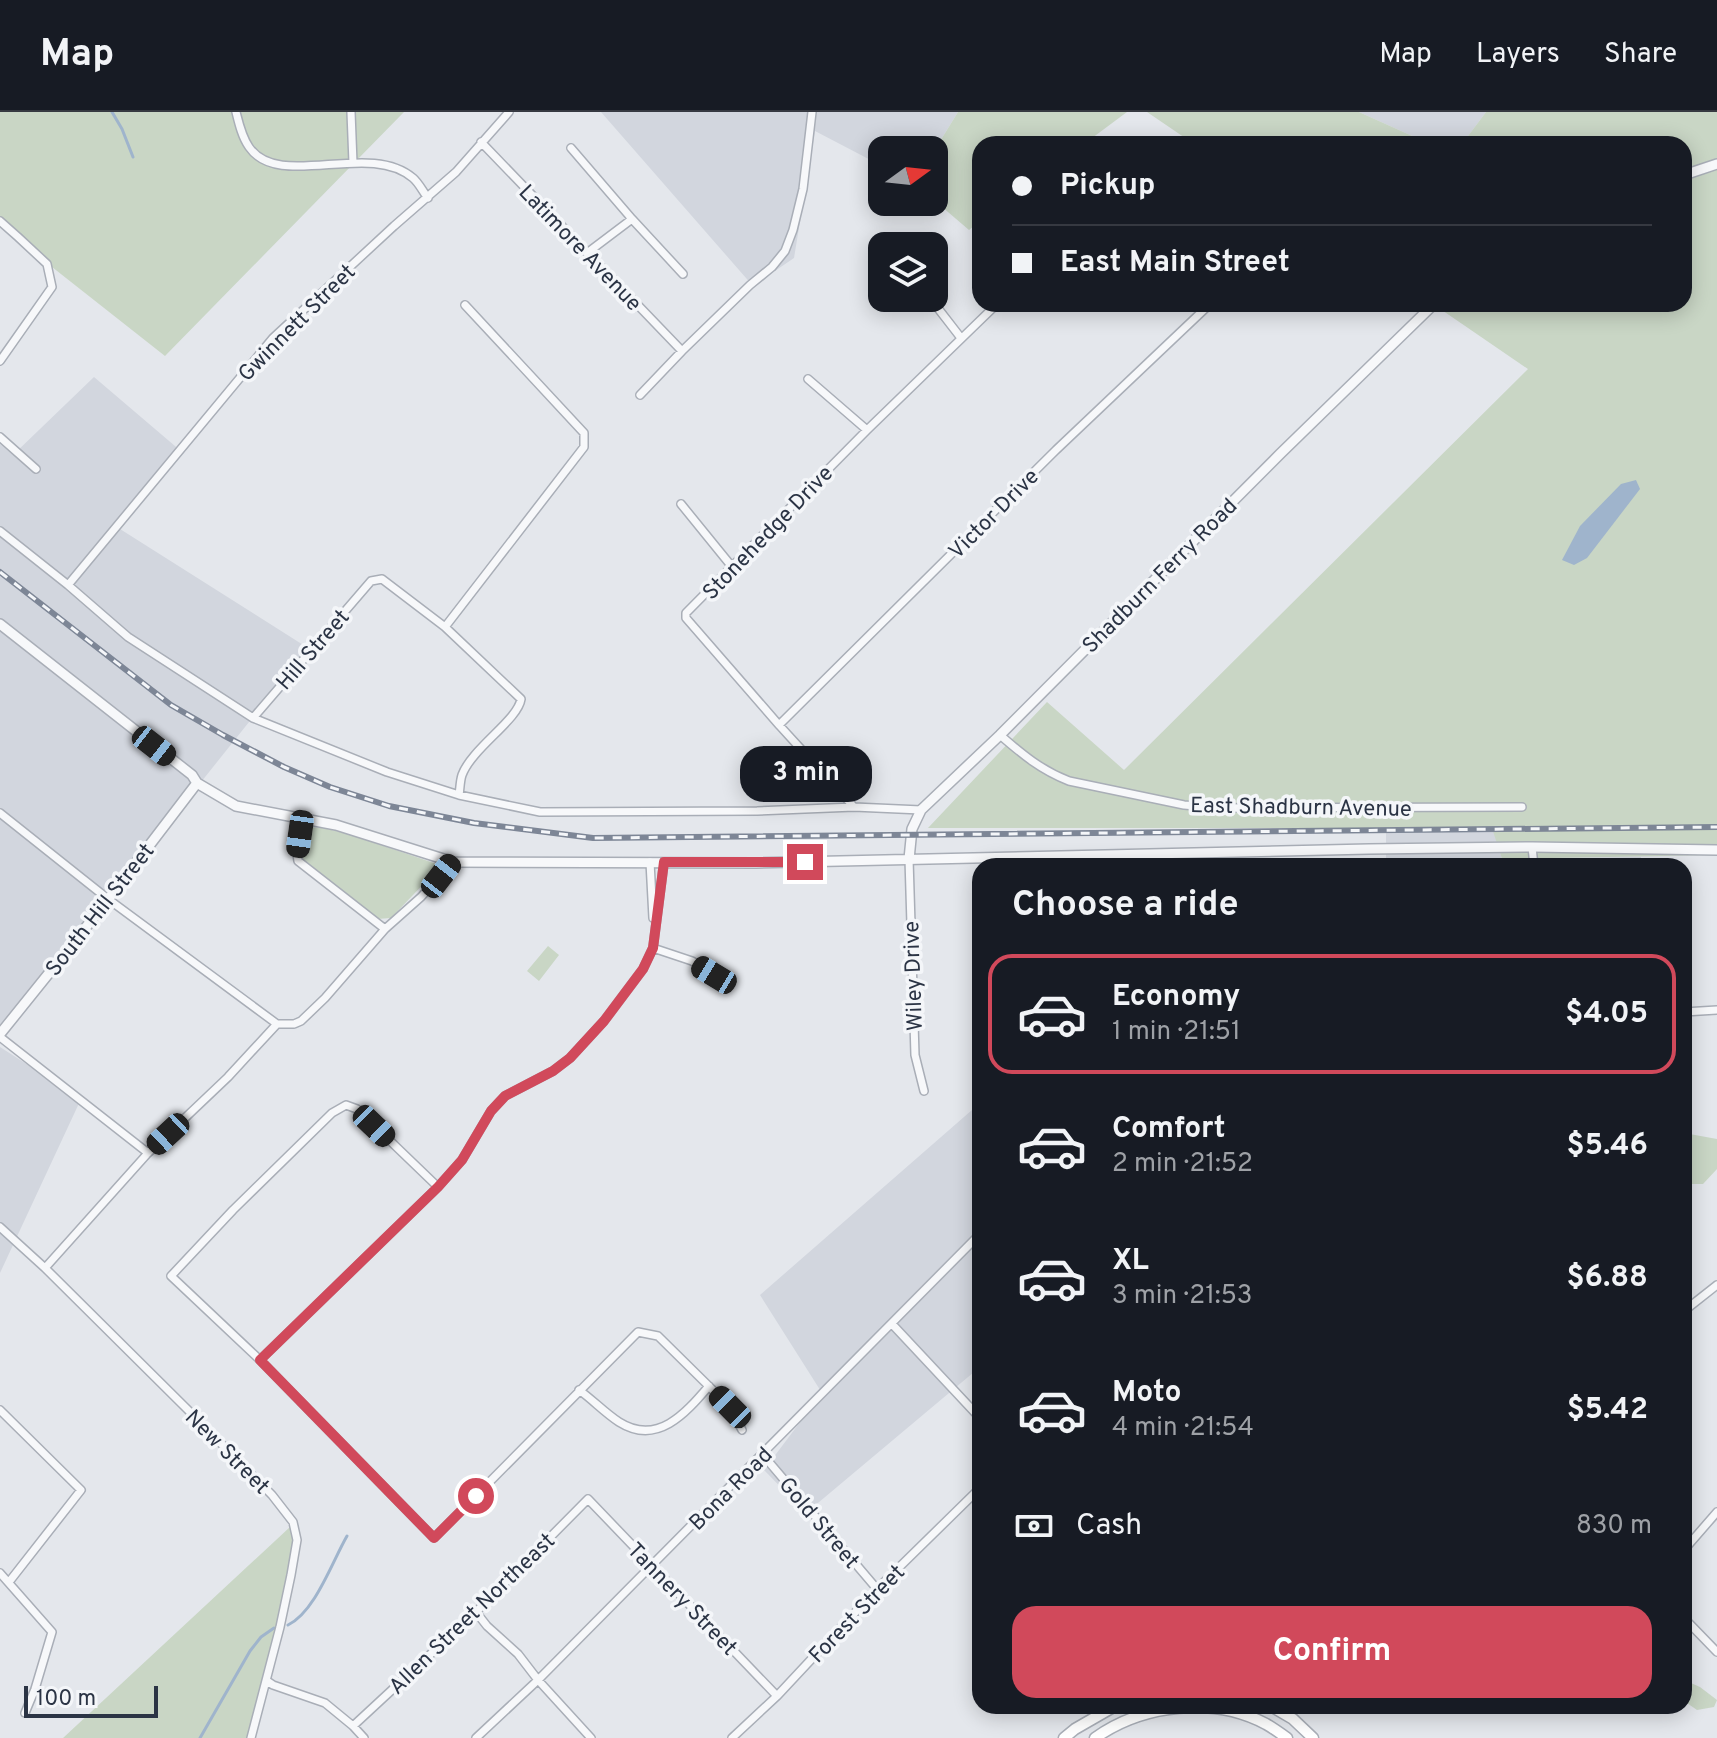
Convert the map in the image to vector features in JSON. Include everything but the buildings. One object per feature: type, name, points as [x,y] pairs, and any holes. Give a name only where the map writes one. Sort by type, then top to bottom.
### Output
[{"type":"main road","points":[[1064,1738],[1100,1714]]},
{"type":"main road","points":[[1095,1738],[1143,1714]]},
{"type":"main road","points":[[1241,1714],[1266,1724],[1287,1738]]},
{"type":"main road","points":[[1285,1714],[1313,1738]]},
{"type":"street","points":[[236,112],[250,150],[272,163],[288,167],[353,163],[381,165],[414,178],[428,198]]},
{"type":"street","points":[[351,112],[353,163]]},
{"type":"street","name":"Gwinnett Street","points":[[68,585],[273,338],[456,172],[509,112]]},
{"type":"street","points":[[640,395],[785,251],[803,189],[812,112]]},
{"type":"street","name":"Latimore Avenue","points":[[481,142],[682,351]]},
{"type":"street","points":[[571,148],[683,274]]},
{"type":"street","points":[[1692,172],[1717,164]]},
{"type":"street","points":[[587,253],[632,219]]},
{"type":"street","points":[[0,221],[47,264],[52,287],[0,361]]},
{"type":"street","points":[[459,795],[462,775],[490,737],[520,708],[521,699],[445,627],[584,447],[586,440],[584,433],[465,305]]},
{"type":"street","points":[[941,312],[961,338]]},
{"type":"street","name":"Stonehedge Drive","points":[[854,807],[686,618],[686,613],[989,312]]},
{"type":"street","name":"Victor Drive","points":[[779,725],[1056,450],[1202,312]]},
{"type":"street","name":"Shadburn Ferry Road","points":[[921,810],[1426,312]]},
{"type":"street","points":[[808,379],[867,430]]},
{"type":"street","points":[[0,437],[36,469]]},
{"type":"street","points":[[681,504],[733,568]]},
{"type":"street","points":[[0,531],[128,637],[253,718],[387,772],[459,795],[540,812],[743,812],[854,807],[921,810],[912,829],[909,859]]},
{"type":"street","name":"Hill Street","points":[[253,718],[371,581],[382,579],[445,627]]},
{"type":"street","points":[[0,624],[192,775],[197,783],[236,806],[336,825],[453,862],[756,863],[972,859]]},
{"type":"street","name":"East Shadburn Avenue","points":[[1000,735],[1039,767],[1069,781],[1184,805],[1219,808],[1522,807]]},
{"type":"street","name":"South Hill Street","points":[[0,1036],[197,783]]},
{"type":"street","points":[[0,813],[108,899],[277,1024],[301,1021],[385,929],[421,897],[453,862]]},
{"type":"street","points":[[302,819],[298,861],[385,929]]},
{"type":"street","points":[[1532,847],[1533,858]]},
{"type":"street","points":[[1131,858],[1532,847],[1717,850]]},
{"type":"street","name":"Wiley Drive","points":[[909,859],[915,1055],[924,1091]]},
{"type":"street","points":[[650,862],[655,928]]},
{"type":"street","points":[[260,1360],[438,1187],[462,1160],[491,1111],[505,1096],[553,1071],[570,1058],[604,1021],[643,969],[653,948],[664,862]]},
{"type":"street","points":[[653,948],[692,961],[714,975]]},
{"type":"street","points":[[1692,1012],[1717,1010]]},
{"type":"street","points":[[45,1268],[148,1153],[228,1077],[277,1024]]},
{"type":"street","points":[[0,1036],[148,1153]]},
{"type":"street","points":[[438,1187],[357,1109],[346,1105],[332,1113],[310,1134],[171,1276],[260,1360],[434,1538],[638,1332],[658,1336],[730,1407],[742,1430]]},
{"type":"street","name":"New Street","points":[[0,1227],[272,1495],[293,1522],[297,1540],[280,1627],[251,1738]]},
{"type":"street","name":"Bona Road","points":[[476,1738],[538,1680],[972,1242]]},
{"type":"street","points":[[1692,1305],[1717,1285]]},
{"type":"street","points":[[892,1324],[972,1409]]},
{"type":"street","points":[[579,1390],[616,1420],[634,1430],[654,1429],[676,1421],[709,1386]]},
{"type":"street","points":[[0,1410],[81,1490],[9,1582]]},
{"type":"street","name":"Gold Street","points":[[763,1455],[877,1589]]},
{"type":"street","name":"Forest Street","points":[[732,1738],[972,1496]]},
{"type":"street","name":"Tannery Street","points":[[588,1499],[777,1696]]},
{"type":"street","name":"Allen Street Northeast","points":[[353,1726],[476,1612],[588,1499]]},
{"type":"street","points":[[1692,1541],[1717,1512]]},
{"type":"street","points":[[0,1573],[52,1632],[25,1713]]},
{"type":"street","points":[[476,1612],[518,1654],[591,1738]]},
{"type":"street","points":[[1692,1626],[1717,1652]]},
{"type":"street","points":[[267,1681],[325,1703],[364,1738]]},
{"type":"shaded area","points":[[601,112],[958,112],[943,136],[868,136],[868,159],[815,131],[794,258],[753,286]]},
{"type":"shaded area","points":[[1359,112],[1486,112],[1468,136],[1412,136]]},
{"type":"shaded area","points":[[94,377],[182,452],[120,529],[308,648],[0,1034],[0,444],[13,455]]},
{"type":"shaded area","points":[[1386,828],[1493,828],[1502,858],[1386,858]]},
{"type":"shaded area","points":[[0,1047],[81,1099],[0,1273]]},
{"type":"shaded area","points":[[972,1110],[972,1374],[806,1513],[764,1470],[822,1393],[760,1295]]},
{"type":"green space","points":[[0,112],[404,112],[165,356],[0,226]]},
{"type":"green space","points":[[958,112],[1127,112],[1095,136],[972,136],[972,228],[969,230],[948,212],[948,136],[943,136]]},
{"type":"green space","points":[[1147,112],[1359,112],[1412,136],[1182,136]]},
{"type":"green space","points":[[1486,112],[1717,112],[1717,855],[1502,858],[1492,828],[928,828],[1047,702],[1124,770],[1528,369],[1445,312],[1692,312],[1692,136],[1468,136]]},
{"type":"green space","points":[[308,827],[348,834],[438,867],[391,918],[377,919],[301,859],[303,832]]},
{"type":"green space","points":[[548,946],[559,955],[539,981],[527,971]]},
{"type":"green space","points":[[1692,1134],[1717,1139],[1717,1169],[1703,1184],[1692,1184]]},
{"type":"green space","points":[[290,1527],[297,1552],[268,1687],[252,1738],[63,1738]]},
{"type":"green space","points":[[1692,1684],[1717,1700],[1714,1707],[1697,1710],[1692,1707]]},
{"type":"water","points":[[1636,480],[1640,489],[1587,558],[1574,565],[1562,560],[1580,526],[1621,484]]},
{"type":"waterway","points":[[112,112],[133,157]]},
{"type":"waterway","points":[[288,1625],[298,1619],[315,1598],[347,1536]]},
{"type":"waterway","points":[[200,1738],[250,1651],[261,1637],[274,1628]]},
{"type":"railway","points":[[0,572],[171,705],[223,735],[330,787],[389,806],[474,823],[593,838],[1717,827]]},
{"type":"route","points":[[476,1496],[434,1538],[260,1360],[438,1187],[462,1160],[491,1111],[505,1096],[553,1071],[570,1058],[604,1021],[643,969],[653,948],[664,862],[805,862]]}]
